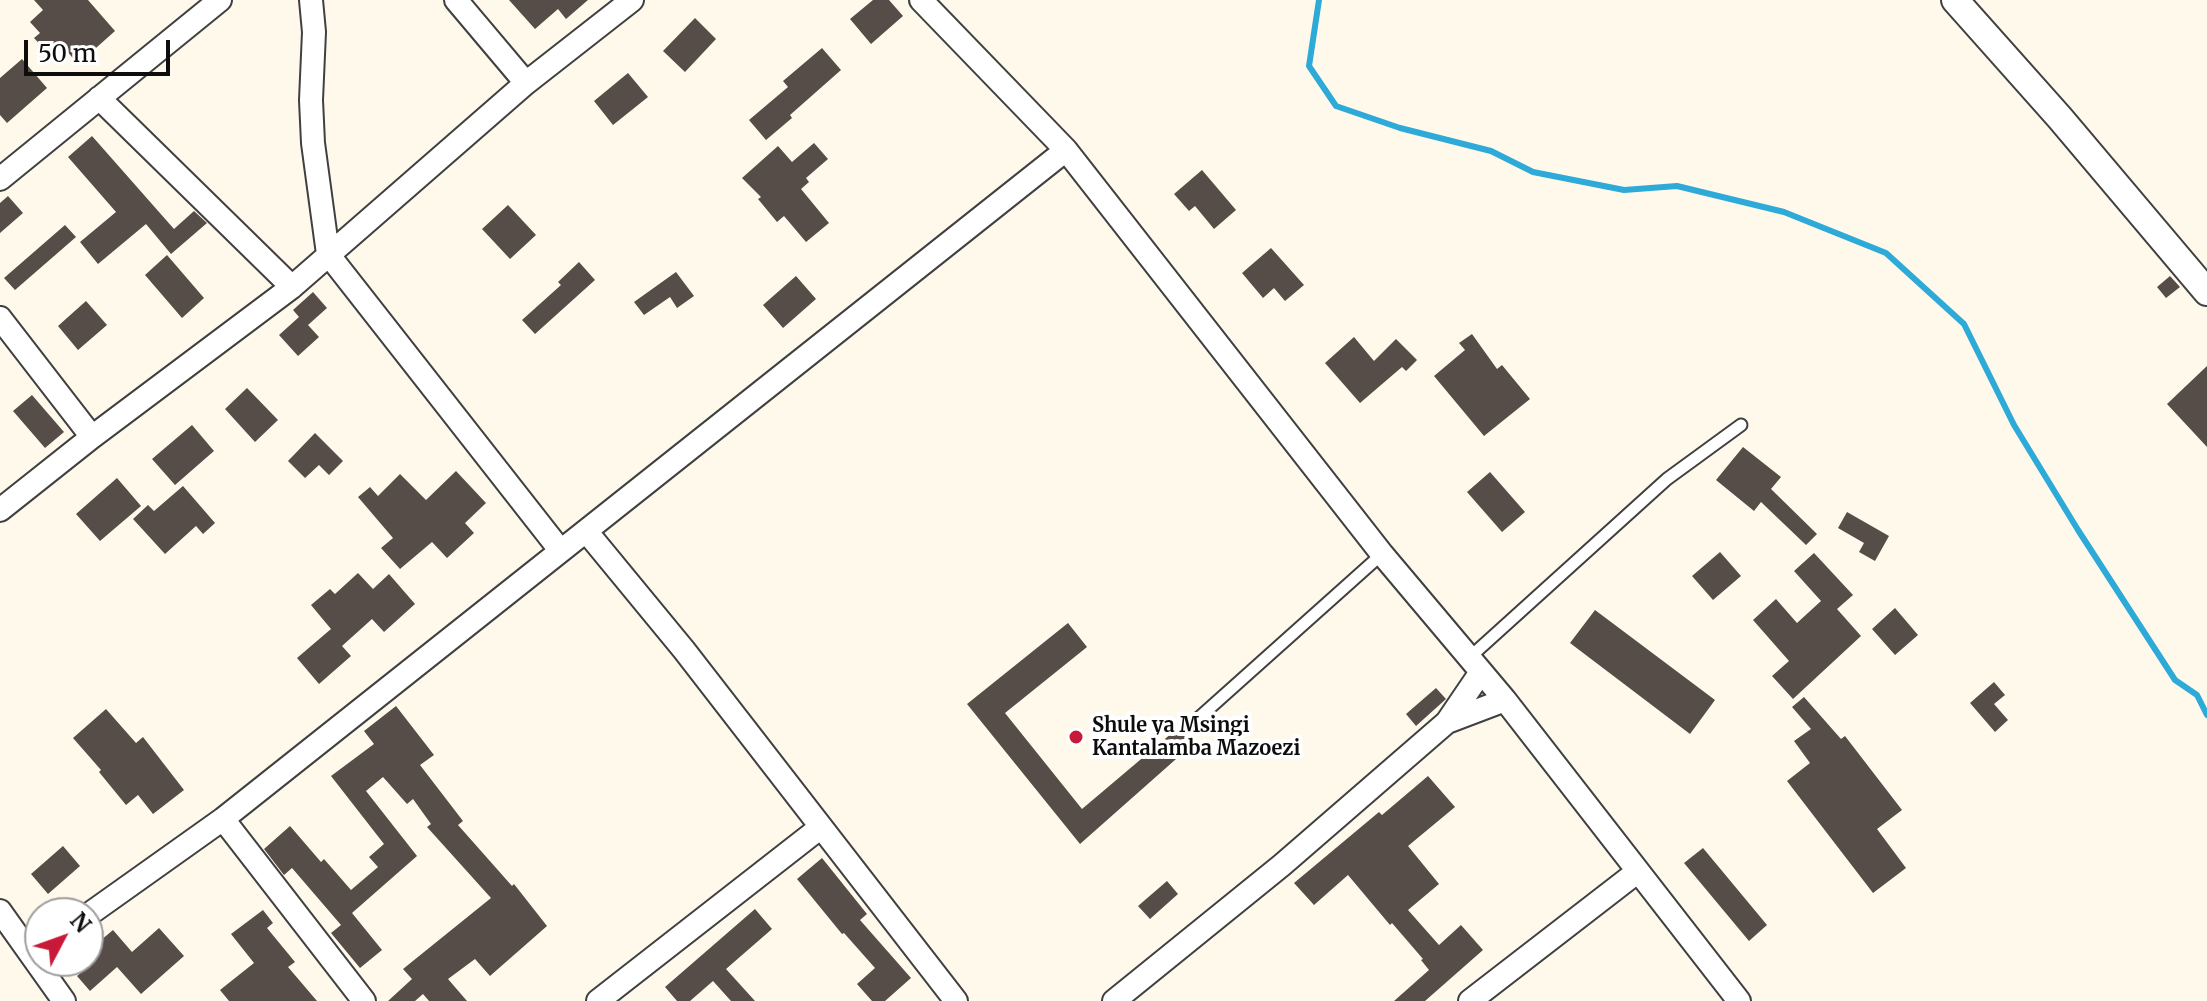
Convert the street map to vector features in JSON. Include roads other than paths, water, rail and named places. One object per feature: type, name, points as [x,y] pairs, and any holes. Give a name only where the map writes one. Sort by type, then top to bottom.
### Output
[{"type":"street","points":[[0,179],[220,0]]},
{"type":"street","points":[[311,0],[314,32],[313,143],[328,254],[560,550]]},
{"type":"street","points":[[456,0],[526,83]]},
{"type":"street","points":[[0,510],[292,287],[526,83],[632,0]]},
{"type":"street","points":[[921,0],[1066,150],[1382,554],[1505,700],[1739,1001]]},
{"type":"street","points":[[1955,0],[2207,292]]},
{"type":"street","points":[[99,98],[292,287]]},
{"type":"street","points":[[104,904],[223,819],[1066,150]]},
{"type":"street","points":[[0,318],[92,437]]},
{"type":"street","points":[[586,531],[684,650],[956,1001]]},
{"type":"street","points":[[1447,722],[1475,665]]},
{"type":"street","points":[[1114,1001],[1282,865],[1447,722],[1505,700]]},
{"type":"street","points":[[223,819],[364,1001]]},
{"type":"street","points":[[598,1001],[821,827]]},
{"type":"street","points":[[1470,1001],[1637,872]]},
{"type":"street","points":[[0,911],[24,939]]},
{"type":"street","points":[[50,977],[64,1001]]},
{"type":"lane","points":[[1475,665],[1667,479],[1741,425]]},
{"type":"lane","points":[[1193,723],[1382,554]]},
{"type":"waterway","points":[[1319,0],[1309,66],[1336,106],[1400,128],[1491,151],[1533,172],[1624,190],[1677,186],[1784,212],[1886,253],[1964,324],[2014,425],[2078,530],[2175,680],[2197,695],[2207,715]]},
{"type":"place","name":"Shule ya Msingi Kantalamba Mazoezi","points":[[1076,737]]}]
